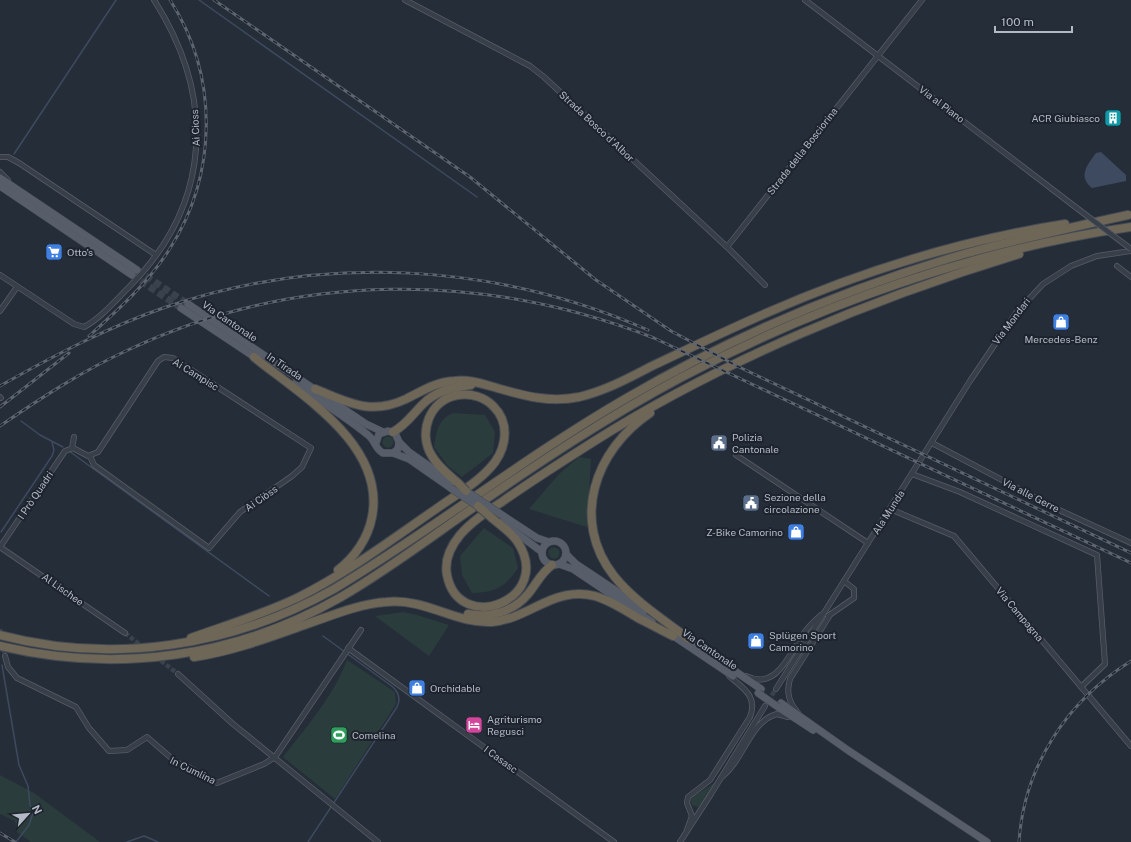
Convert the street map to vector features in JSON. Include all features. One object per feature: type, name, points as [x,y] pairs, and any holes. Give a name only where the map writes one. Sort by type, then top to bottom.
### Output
[{"type":"highway","points":[[315,389],[353,405],[376,407],[398,402],[444,382],[465,381],[545,400],[584,396],[619,382],[768,312],[870,272],[938,251],[1001,236],[1048,227],[1130,215]]},
{"type":"highway","points":[[0,635],[41,644],[85,649],[127,649],[165,646],[203,640],[277,618],[312,601],[357,576],[529,459],[599,414],[689,363],[766,327],[848,293],[939,262],[1018,240],[1130,215]]},
{"type":"highway","points":[[167,657],[220,647],[254,637],[299,619],[330,604],[383,571],[516,479],[596,426],[681,378],[772,334],[859,298],[943,270],[1046,242],[1131,227]]},
{"type":"highway","points":[[478,506],[495,516],[518,544],[525,559],[525,576],[518,591],[506,602],[494,606],[479,607],[458,596],[451,586],[447,574],[447,560],[450,550],[464,530],[515,493],[587,445],[686,389],[792,338],[910,290],[1025,253],[1131,230]]},
{"type":"highway","points":[[254,357],[321,410],[342,431],[362,458],[372,483],[374,502],[372,515],[362,542],[345,565],[310,591]]},
{"type":"highway","points":[[393,432],[408,422],[425,402],[441,391],[463,385],[486,385]]},
{"type":"highway","points":[[686,389],[647,415],[630,430],[614,448],[598,476],[592,496],[591,517],[594,538],[599,551],[614,576],[630,593],[689,639]]},
{"type":"highway","points":[[165,646],[263,612],[310,591],[379,548],[469,485],[486,472],[495,462],[502,450],[504,438],[502,419],[489,402],[470,394],[455,395],[440,403],[430,416],[425,433],[426,444],[431,456],[456,486],[466,491]]},
{"type":"highway","points":[[0,646],[45,655],[84,659],[167,657],[191,658],[229,650],[341,612],[377,603],[406,602],[477,616],[502,612],[522,600],[540,576],[556,565]]},
{"type":"highway","points":[[436,608],[465,619],[494,622],[514,617],[562,596],[586,594],[612,602],[673,636]]},
{"type":"main road","points":[[0,174],[24,194],[134,272],[0,186]]},
{"type":"main road","name":"In Tirada","points":[[184,306],[254,357],[364,432],[376,443]]},
{"type":"main road","name":"Via Cantonale","points":[[184,306],[315,389],[366,424],[383,432]]},
{"type":"main road","points":[[456,486],[409,460],[393,453],[383,453],[378,449],[376,443],[378,435],[383,432],[393,432],[409,452],[456,486],[478,506]]},
{"type":"main road","points":[[393,453],[398,449],[400,442]]},
{"type":"main road","points":[[466,491],[495,516],[529,540],[542,552],[544,561],[556,565],[564,560],[566,554],[560,543],[549,542],[537,538],[495,516]]},
{"type":"main road","points":[[542,552],[545,545],[549,542]]},
{"type":"main road","name":"Via Cantonale","points":[[566,554],[576,564],[689,639],[717,662]]},
{"type":"main road","name":"Via Cantonale","points":[[556,565],[573,569],[673,636],[717,662],[779,705],[987,842]]},
{"type":"street","name":"Ai Cioss","points":[[17,287],[74,324],[84,327],[127,289],[156,255],[168,239],[181,213],[191,183],[196,152],[195,116],[189,76],[178,44],[154,0]]},
{"type":"street","name":"Via al Piano","points":[[805,0],[1131,250]]},
{"type":"street","name":"Strada della Bosciorina","points":[[727,247],[922,0]]},
{"type":"street","name":"Strada Bosco d'Albor","points":[[407,1],[536,70],[727,247],[765,285]]},
{"type":"street","points":[[1,157],[8,157],[19,163],[156,255]]},
{"type":"street","name":"Via Mondari","points":[[932,442],[1010,321],[1035,291],[1060,272],[1081,262],[1105,254],[1131,250]]},
{"type":"street","points":[[1117,266],[1131,276]]},
{"type":"street","points":[[0,275],[17,287],[0,311]]},
{"type":"street","name":"Ai Campisc","points":[[90,456],[100,450],[158,361],[167,356],[311,448]]},
{"type":"street","points":[[74,437],[72,448],[84,455],[90,456]]},
{"type":"street","name":"Ala Munda","points":[[776,689],[932,442]]},
{"type":"street","name":"Via alle Gerre","points":[[932,442],[1057,509],[1131,543]]},
{"type":"street","name":"I Prò Quadri","points":[[0,547],[65,450],[72,448]]},
{"type":"street","name":"Ai Ciòss","points":[[90,456],[94,465],[210,548],[240,512],[302,467],[311,448]]},
{"type":"street","points":[[736,456],[868,543]]},
{"type":"street","points":[[912,474],[960,492],[1097,555],[1105,664],[1081,687]]},
{"type":"street","name":"Via Campagna","points":[[890,509],[954,536],[1131,746]]},
{"type":"street","name":"Al Lischee","points":[[0,547],[125,633]]},
{"type":"street","name":"Ala Munda","points":[[814,630],[830,615],[854,598],[854,589],[844,581]]},
{"type":"street","name":"Ala Munda","points":[[717,662],[750,677],[757,679],[771,678],[779,671],[803,634],[826,609]]},
{"type":"street","name":"Ala Munda","points":[[800,719],[790,701],[787,688],[792,673],[830,615]]},
{"type":"street","points":[[275,757],[361,630]]},
{"type":"street","name":"I Casasc","points":[[348,649],[614,842]]},
{"type":"street","name":"In Cumlina","points":[[5,656],[8,667],[17,678],[76,707],[89,728],[110,752],[128,750],[147,737],[177,763],[185,765],[217,783],[264,764],[275,757]]},
{"type":"street","points":[[710,780],[750,717],[753,707],[748,691],[717,662]]},
{"type":"street","points":[[178,674],[233,724],[378,842]]},
{"type":"street","points":[[680,842],[765,706]]},
{"type":"street","points":[[722,777],[732,768],[758,726],[767,717],[782,714],[800,719]]},
{"type":"street","points":[[687,830],[692,816],[687,803],[688,797],[725,770]]},
{"type":"street","points":[[690,808],[695,810],[702,808]]},
{"type":"shaded area","points":[[453,413],[485,415],[495,432],[493,453],[462,477],[448,466],[434,447],[437,432],[441,423]]},
{"type":"shaded area","points":[[386,437],[390,437],[392,438],[392,446],[386,447],[383,444],[383,440]]},
{"type":"shaded area","points":[[579,457],[591,459],[587,527],[529,509],[559,474]]},
{"type":"shaded area","points":[[484,528],[513,548],[518,568],[509,580],[494,590],[472,593],[462,575],[460,556]]},
{"type":"shaded area","points":[[552,548],[556,548],[558,549],[558,557],[552,558],[549,555],[549,551]]},
{"type":"shaded area","points":[[403,612],[449,625],[429,656],[375,616]]},
{"type":"shaded area","name":"Comelina","points":[[347,660],[395,692],[396,704],[335,799],[283,757],[327,699]]},
{"type":"shaded area","points":[[0,775],[34,793],[100,842],[31,842],[17,832],[15,821],[0,814]]},
{"type":"shaded area","points":[[716,782],[702,804],[698,807],[692,805],[692,797]]},
{"type":"water","points":[[1101,152],[1126,175],[1126,181],[1092,188],[1088,184],[1085,179],[1085,170],[1096,153]]},
{"type":"waterway","points":[[14,154],[116,0]]},
{"type":"waterway","points":[[199,0],[477,197]]},
{"type":"waterway","points":[[21,421],[40,435],[63,447]]},
{"type":"waterway","points":[[1,532],[52,456],[54,450],[52,442]]},
{"type":"waterway","points":[[69,451],[269,596]]},
{"type":"waterway","points":[[308,842],[397,707],[399,701],[398,694],[393,687],[323,636]]},
{"type":"waterway","points":[[2,665],[19,765],[28,786],[30,805],[33,813],[29,825],[16,842]]},
{"type":"waterway","points":[[127,842],[144,836],[158,842]]},
{"type":"tunnel","points":[[137,270],[188,304]]},
{"type":"tunnel","points":[[132,275],[181,308]]},
{"type":"tunnel","points":[[0,629],[5,656]]},
{"type":"tunnel","points":[[125,633],[178,674]]},
{"type":"tunnel","points":[[768,701],[776,689]]},
{"type":"railway","points":[[89,336],[132,296],[161,262],[185,221],[197,190],[204,158],[206,125],[204,92],[197,60],[186,29],[170,0]]},
{"type":"railway","points":[[214,0],[470,177],[596,280],[671,331],[737,366],[1131,553]]},
{"type":"railway","points":[[0,386],[81,343],[144,315],[166,307],[226,290],[287,278],[348,273],[409,273],[470,279],[531,291],[590,308],[648,330]]},
{"type":"railway","points":[[0,426],[46,395],[94,367],[128,350],[192,324],[257,305],[323,294],[390,289],[457,292],[523,300],[589,316],[654,338],[1131,563]]},
{"type":"railway","points":[[0,407],[69,353]]},
{"type":"railway","points":[[1019,842],[1023,814],[1030,787],[1040,762],[1053,738],[1087,695],[1108,677],[1131,661]]},
{"type":"railway","points":[[0,833],[15,842]]},
{"type":"place","name":"ACR Giubiasco","points":[[1113,118]]},
{"type":"place","name":"Otto's","points":[[54,252]]},
{"type":"place","name":"Mercedes-Benz","points":[[1061,322]]},
{"type":"place","name":"Polizia Cantonale","points":[[719,443]]},
{"type":"place","name":"Sezione della circolazione","points":[[751,503]]},
{"type":"place","name":"Z-Bike Camorino","points":[[796,532]]},
{"type":"place","name":"Splügen Sport Camorino","points":[[756,641]]},
{"type":"place","name":"Orchidable","points":[[417,688]]},
{"type":"place","name":"Agriturismo Regusci","points":[[474,725]]},
{"type":"place","name":"Comelina","points":[[339,735]]}]
